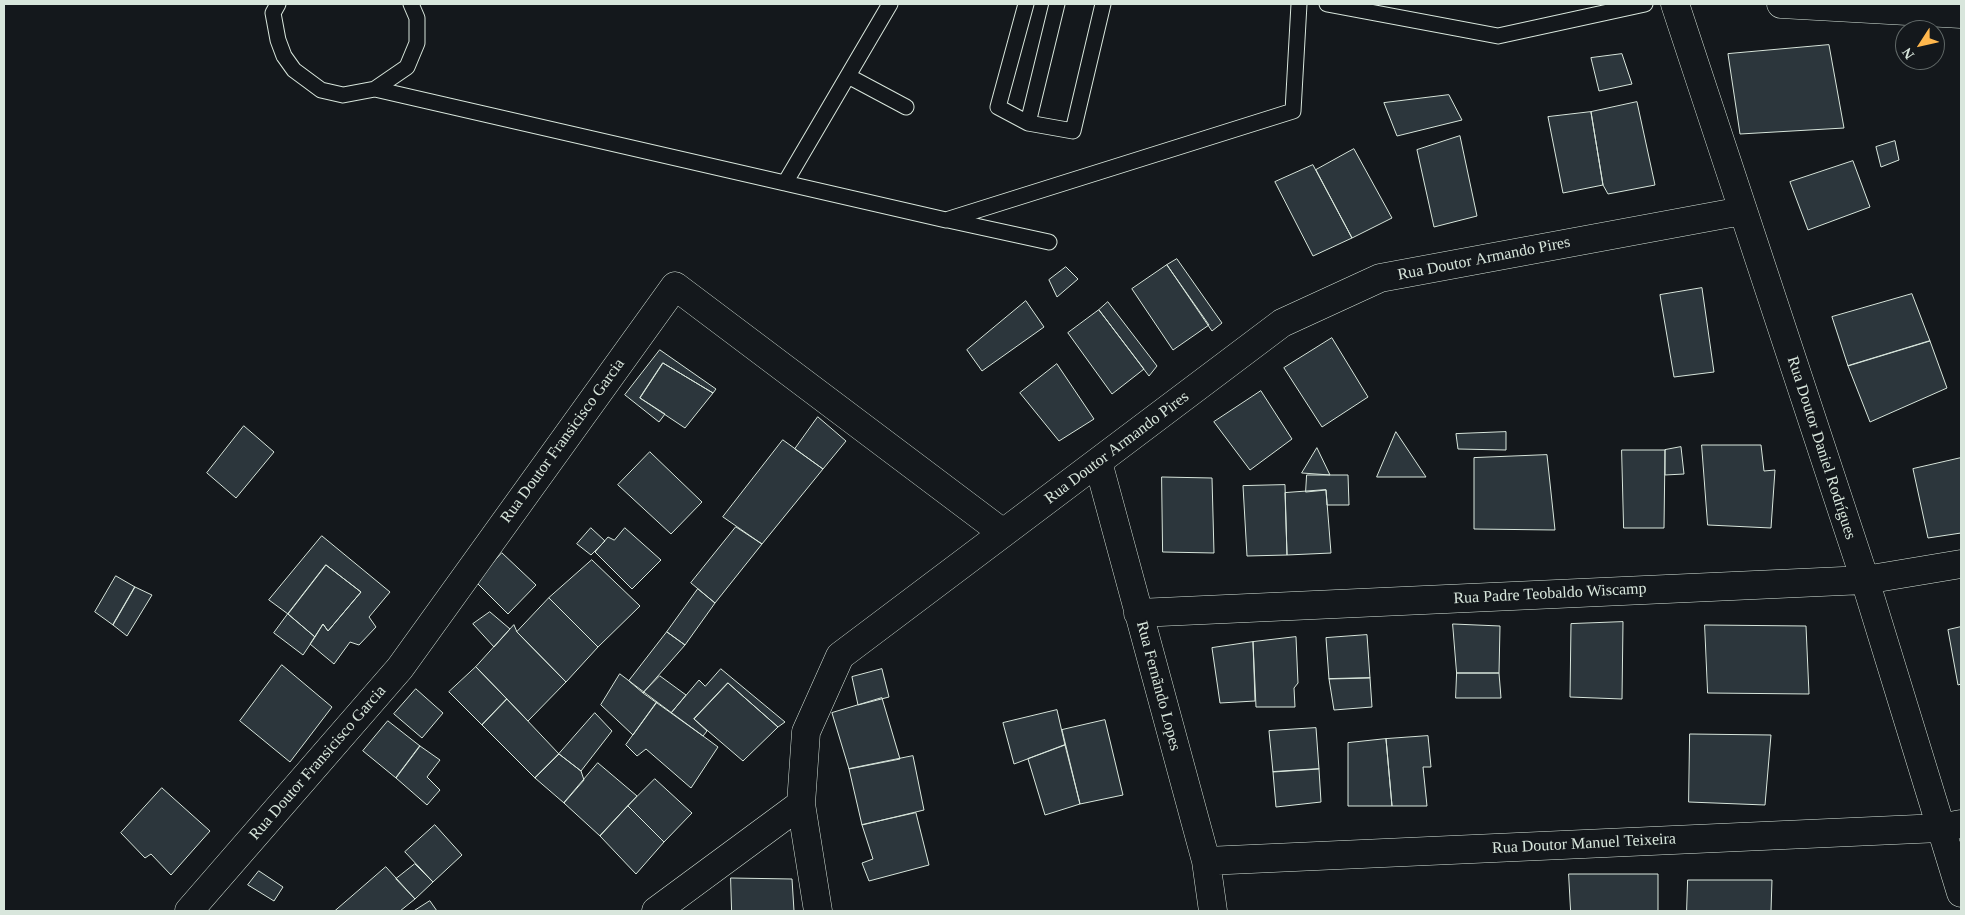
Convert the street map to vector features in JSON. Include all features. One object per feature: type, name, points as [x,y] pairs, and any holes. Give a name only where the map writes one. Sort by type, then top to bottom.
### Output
[{"type":"street","name":"Rua Doutor Daniel Rodrígues","points":[[1675,4],[1864,580],[1951,826],[1961,893]]},
{"type":"street","points":[[1781,4],[1961,14]]},
{"type":"street","name":"Rua Doutor Armando Pires","points":[[818,911],[801,804],[806,732],[840,656],[1282,324],[1380,278],[1742,211]]},
{"type":"street","name":"Rua Doutor Fransicisco Garcia","points":[[189,911],[400,668],[674,286],[1003,533]]},
{"type":"street","name":"Rua Fernãndo Lopes","points":[[1098,462],[1206,861],[1212,911]]},
{"type":"street","name":"Rua Padre Teobaldo Wiscamp","points":[[1138,613],[1864,580],[1961,564]]},
{"type":"street","points":[[656,911],[801,804]]},
{"type":"street","name":"Rua Doutor Manuel Teixeira","points":[[1206,861],[1951,826]]},
{"type":"lane","points":[[278,4],[272,13],[284,56],[294,70],[322,90],[343,95],[375,90],[1049,242]]},
{"type":"lane","points":[[375,90],[407,67],[416,44],[417,18],[411,4]]},
{"type":"lane","points":[[785,183],[890,4]]},
{"type":"lane","points":[[1026,4],[998,107],[1028,123],[1073,131],[1103,4]]},
{"type":"lane","points":[[1028,123],[1057,4]]},
{"type":"lane","points":[[946,220],[1292,111],[1299,4]]},
{"type":"lane","points":[[1327,4],[1498,36],[1645,4]]},
{"type":"lane","points":[[848,76],[906,107]]},
{"type":"building","points":[[1829,45],[1844,128],[1740,134],[1728,54]]},
{"type":"building","points":[[1622,54],[1632,84],[1599,91],[1591,58]]},
{"type":"building","points":[[1449,95],[1462,120],[1397,136],[1384,103]]},
{"type":"building","points":[[1637,102],[1655,185],[1608,194],[1603,185],[1591,112]]},
{"type":"building","points":[[1591,112],[1603,185],[1563,193],[1548,117]]},
{"type":"building","points":[[1460,136],[1477,216],[1434,227],[1417,150]]},
{"type":"building","points":[[1895,141],[1899,160],[1881,167],[1876,147]]},
{"type":"building","points":[[1354,149],[1392,218],[1352,238],[1316,170]]},
{"type":"building","points":[[1853,161],[1870,207],[1808,230],[1790,182]]},
{"type":"building","points":[[1313,165],[1352,238],[1313,256],[1275,182]]},
{"type":"building","points":[[1177,259],[1222,323],[1212,331],[1167,265]]},
{"type":"building","points":[[1167,265],[1209,325],[1173,350],[1132,289]]},
{"type":"building","points":[[1066,267],[1078,279],[1057,297],[1049,280]]},
{"type":"building","points":[[1702,288],[1714,372],[1674,377],[1660,295]]},
{"type":"building","points":[[1912,294],[1930,341],[1848,366],[1832,317]]},
{"type":"building","points":[[1026,301],[1044,327],[982,371],[967,350]]},
{"type":"building","points":[[1108,302],[1157,366],[1149,376],[1099,310]]},
{"type":"building","points":[[1099,310],[1144,369],[1112,394],[1068,333]]},
{"type":"building","points":[[1332,338],[1368,397],[1322,427],[1284,368]]},
{"type":"building","points":[[1930,341],[1947,388],[1870,422],[1848,366]]},
{"type":"building","points":[[660,350],[716,389],[713,393],[663,363],[640,398],[665,414],[659,422],[625,395]]},
{"type":"building","points":[[663,363],[713,393],[685,428],[640,398]]},
{"type":"building","points":[[1057,364],[1094,419],[1059,441],[1020,393]]},
{"type":"building","points":[[1261,391],[1292,439],[1250,470],[1214,422]]},
{"type":"building","points":[[818,417],[846,441],[823,469],[795,449]]},
{"type":"building","points":[[244,426],[274,452],[236,498],[207,473]]},
{"type":"building","points":[[1396,432],[1426,477],[1377,477]]},
{"type":"building","points":[[1506,432],[1506,450],[1458,449],[1456,434]]},
{"type":"building","points":[[783,440],[823,469],[762,544],[723,517]]},
{"type":"building","points":[[1702,445],[1761,445],[1764,471],[1775,470],[1771,528],[1708,525]]},
{"type":"building","points":[[1681,447],[1684,474],[1665,475],[1665,450]]},
{"type":"building","points":[[1317,448],[1330,475],[1302,473]]},
{"type":"building","points":[[1622,450],[1665,450],[1664,528],[1624,528]]},
{"type":"building","points":[[650,452],[702,502],[671,534],[618,485]]},
{"type":"building","points":[[1547,455],[1555,530],[1474,529],[1474,458]]},
{"type":"building","points":[[1961,458],[1961,533],[1928,538],[1913,469]]},
{"type":"building","points":[[1307,475],[1348,475],[1349,505],[1327,505],[1326,490],[1306,492]]},
{"type":"building","points":[[1162,477],[1212,478],[1214,553],[1163,552]]},
{"type":"building","points":[[1285,485],[1287,555],[1247,556],[1243,486]]},
{"type":"building","points":[[1326,490],[1331,553],[1287,555],[1285,493]]},
{"type":"building","points":[[736,527],[762,544],[715,603],[691,583]]},
{"type":"building","points":[[591,528],[605,541],[591,555],[577,544]]},
{"type":"building","points":[[625,528],[661,560],[632,589],[595,552],[608,537],[614,540]]},
{"type":"building","points":[[322,536],[390,592],[369,617],[376,627],[359,645],[350,642],[334,664],[310,644],[323,624],[328,631],[361,592],[326,565],[288,614],[269,600]]},
{"type":"building","points":[[502,553],[536,585],[508,614],[476,582]]},
{"type":"building","points":[[592,560],[640,606],[598,647],[549,598]]},
{"type":"building","points":[[326,565],[361,592],[328,631],[323,624],[315,637],[288,614]]},
{"type":"building","points":[[116,576],[135,587],[113,625],[95,612]]},
{"type":"building","points":[[135,587],[152,595],[127,636],[113,625]]},
{"type":"building","points":[[698,589],[715,603],[685,645],[667,632]]},
{"type":"building","points":[[549,598],[598,647],[566,682],[517,632]]},
{"type":"building","points":[[490,612],[510,629],[494,647],[473,624]]},
{"type":"building","points":[[288,614],[315,637],[303,655],[274,633]]},
{"type":"building","points":[[1623,622],[1622,699],[1570,697],[1571,624]]},
{"type":"building","points":[[1453,624],[1500,626],[1499,673],[1457,673]]},
{"type":"building","points":[[514,625],[517,632],[566,682],[528,721],[476,667]]},
{"type":"building","points":[[1705,625],[1806,626],[1809,694],[1708,693]]},
{"type":"building","points":[[1961,627],[1961,684],[1958,685],[1948,630]]},
{"type":"building","points":[[667,632],[685,645],[643,693],[629,681]]},
{"type":"building","points":[[1367,635],[1370,678],[1329,679],[1326,638]]},
{"type":"building","points":[[1296,637],[1298,683],[1294,688],[1295,707],[1256,707],[1253,642]]},
{"type":"building","points":[[1253,642],[1255,701],[1220,703],[1212,648]]},
{"type":"building","points":[[282,665],[332,707],[290,762],[240,721]]},
{"type":"building","points":[[476,667],[507,699],[482,725],[449,692]]},
{"type":"building","points":[[721,669],[785,722],[778,727],[728,683],[694,719],[707,731],[703,736],[671,713],[699,680],[705,686]]},
{"type":"building","points":[[882,669],[889,697],[858,705],[852,677]]},
{"type":"building","points":[[1457,673],[1499,673],[1501,698],[1456,698]]},
{"type":"building","points":[[620,674],[657,702],[633,735],[601,705]]},
{"type":"building","points":[[660,676],[686,695],[671,713],[643,693]]},
{"type":"building","points":[[1370,678],[1372,707],[1334,710],[1329,679]]},
{"type":"building","points":[[728,683],[778,727],[743,761],[694,719]]},
{"type":"building","points":[[416,689],[443,713],[422,738],[394,714]]},
{"type":"building","points":[[882,698],[900,759],[849,769],[832,713]]},
{"type":"building","points":[[507,699],[559,754],[535,778],[482,725]]},
{"type":"building","points":[[657,702],[718,747],[691,788],[646,749],[637,756],[626,745]]},
{"type":"building","points":[[1057,710],[1065,745],[1014,764],[1003,723]]},
{"type":"building","points":[[595,713],[612,731],[581,771],[559,754]]},
{"type":"building","points":[[1105,720],[1123,795],[1080,804],[1062,730]]},
{"type":"building","points":[[388,721],[420,746],[396,778],[363,751]]},
{"type":"building","points":[[1316,728],[1319,769],[1273,772],[1269,731]]},
{"type":"building","points":[[1690,734],[1771,735],[1765,805],[1689,802]]},
{"type":"building","points":[[1428,736],[1431,767],[1423,767],[1427,806],[1392,806],[1386,739]]},
{"type":"building","points":[[1386,739],[1392,806],[1348,806],[1348,743]]},
{"type":"building","points":[[1065,745],[1080,804],[1045,815],[1028,759]]},
{"type":"building","points":[[420,746],[440,760],[427,777],[440,790],[427,805],[396,778]]},
{"type":"building","points":[[559,754],[581,771],[584,780],[564,803],[535,778]]},
{"type":"building","points":[[913,756],[924,810],[862,825],[849,769]]},
{"type":"building","points":[[598,763],[637,796],[600,836],[564,803]]},
{"type":"building","points":[[1319,769],[1321,802],[1276,807],[1273,772]]},
{"type":"building","points":[[655,779],[692,813],[664,842],[628,806]]},
{"type":"building","points":[[162,788],[210,831],[171,875],[151,854],[145,858],[121,833]]},
{"type":"building","points":[[628,806],[664,842],[636,874],[600,836]]},
{"type":"building","points":[[916,813],[929,865],[869,881],[862,863],[873,859],[862,825]]},
{"type":"building","points":[[435,825],[462,855],[433,882],[405,852]]},
{"type":"building","points":[[415,864],[433,882],[415,899],[396,879]]},
{"type":"building","points":[[386,867],[415,899],[400,911],[335,911]]},
{"type":"building","points":[[259,871],[283,887],[274,901],[248,885]]},
{"type":"building","points":[[1569,874],[1658,874],[1658,911],[1571,911]]},
{"type":"building","points":[[731,878],[792,879],[794,911],[732,911]]},
{"type":"building","points":[[1688,880],[1772,880],[1771,911],[1687,911]]},
{"type":"building","points":[[430,901],[437,911],[414,911]]}]
